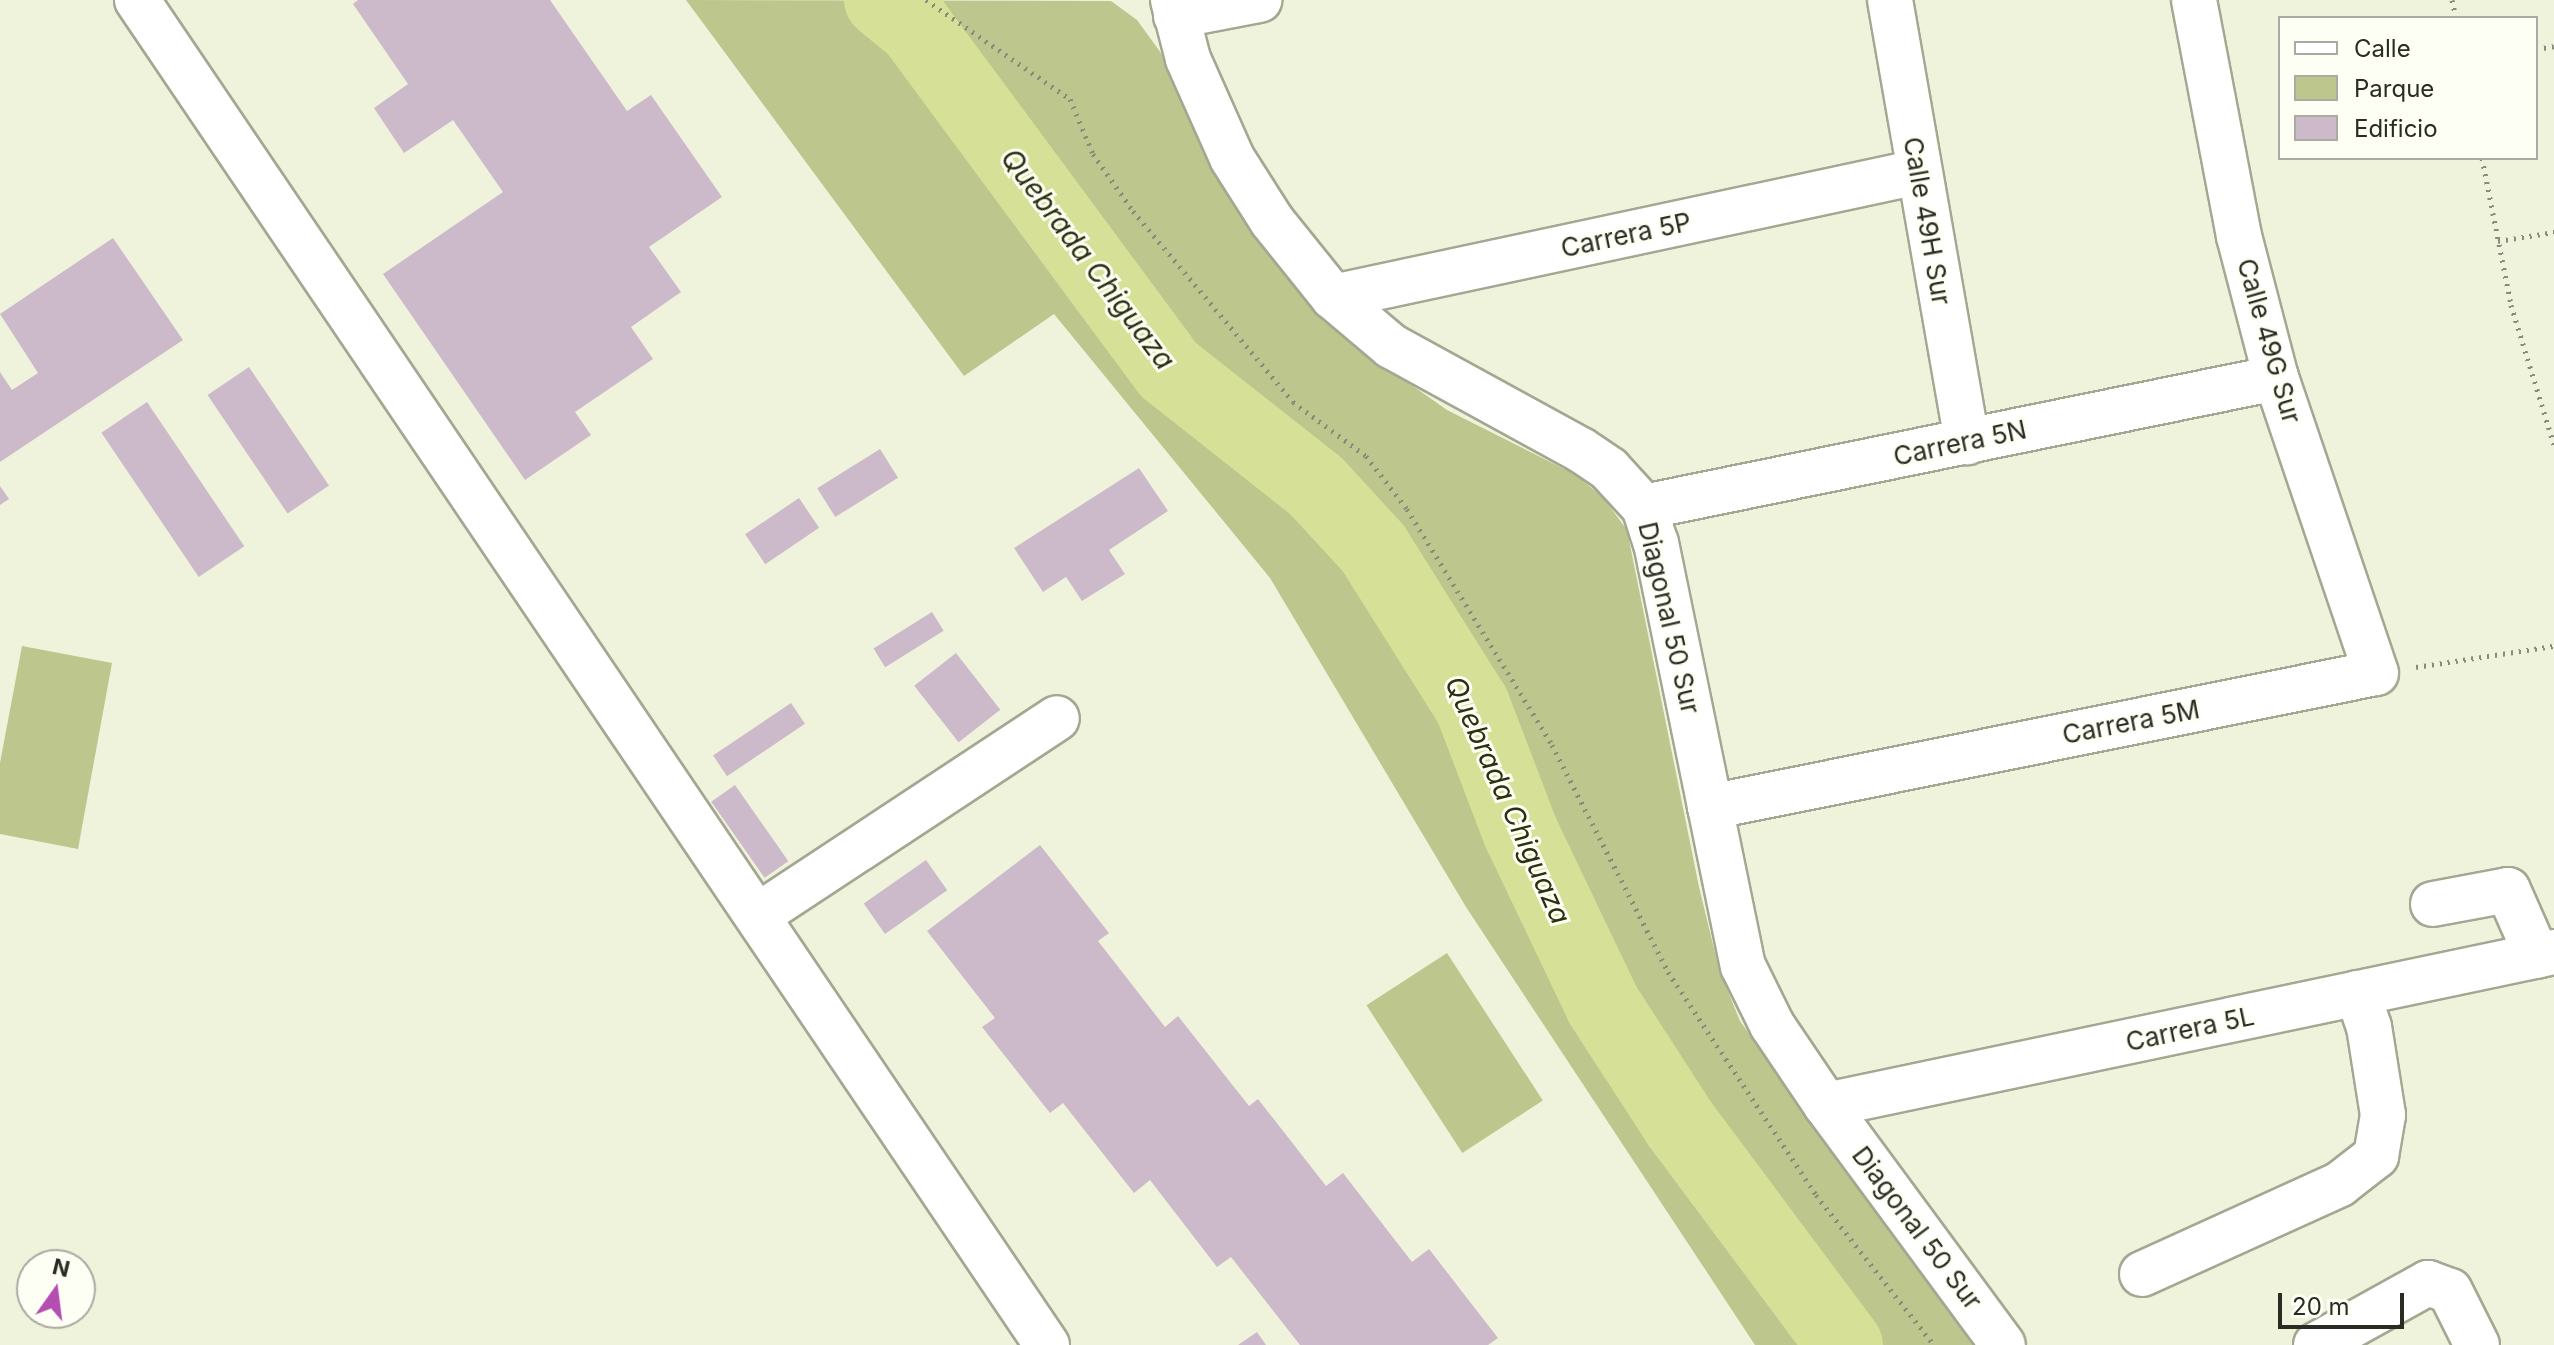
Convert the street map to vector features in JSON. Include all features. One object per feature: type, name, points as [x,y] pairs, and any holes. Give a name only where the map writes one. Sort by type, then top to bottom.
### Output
[{"type":"street","points":[[137,0],[1047,1345]]},
{"type":"street","points":[[1170,5],[1259,0]]},
{"type":"street","name":"Calle 49H Sur","points":[[1890,0],[1967,442]]},
{"type":"street","name":"Calle 49G Sur","points":[[2194,0],[2239,236],[2276,378],[2376,673]]},
{"type":"street","name":"Diagonal 50 Sur","points":[[1170,5],[1199,86],[1232,158],[1259,203],[1333,297],[1391,346],[1581,450],[1609,469],[1644,507],[1743,966],[1772,1025],[1826,1105],[2003,1345]]},
{"type":"street","name":"Carrera 5P","points":[[1333,297],[1918,172]]},
{"type":"street","name":"Carrera 5N","points":[[1644,507],[2276,378]]},
{"type":"street","name":"Carrera 5M","points":[[1710,807],[2376,673]]},
{"type":"street","points":[[757,916],[1057,718]]},
{"type":"street","points":[[2433,904],[2508,890],[2545,954]]},
{"type":"street","name":"Carrera 5L","points":[[1826,1105],[2545,954]]},
{"type":"street","points":[[2142,1274],[2340,1184],[2376,1156],[2383,1115],[2369,1027],[2357,993]]},
{"type":"street","points":[[2316,1345],[2428,1283],[2450,1291],[2477,1345]]},
{"type":"path","points":[[926,0],[1070,99],[1093,154],[1133,211],[1293,402],[1366,456],[1407,509],[1552,745],[1668,972],[1816,1195],[1934,1345]]},
{"type":"path","points":[[2482,160],[2511,305],[2554,445]]},
{"type":"path","points":[[2498,241],[2554,232]]},
{"type":"path","points":[[2376,673],[2554,646]]},
{"type":"green space","points":[[686,0],[1111,1],[1137,20],[1161,53],[1193,129],[1231,195],[1359,348],[1447,410],[1574,474],[1602,496],[1627,530],[1699,887],[1719,969],[1740,1021],[1976,1345],[1755,1345],[1466,907],[1270,578],[1054,314],[964,376]]},
{"type":"green space","points":[[22,646],[112,663],[78,849],[0,834],[0,763]]},
{"type":"green space","points":[[1447,953],[1543,1101],[1462,1153],[1366,1005]]},
{"type":"building","points":[[358,0],[550,0],[627,111],[651,95],[722,197],[649,247],[681,292],[631,327],[653,359],[575,412],[591,435],[525,480],[383,274],[503,192],[453,120],[404,153],[374,108],[408,84],[353,4]]},
{"type":"building","points":[[113,238],[183,340],[0,462],[0,372],[12,390],[38,373],[0,314]]},
{"type":"building","points":[[249,367],[329,486],[288,514],[208,395]]},
{"type":"building","points":[[147,402],[244,546],[199,577],[101,433]]},
{"type":"building","points":[[880,449],[898,478],[835,517],[817,488]]},
{"type":"building","points":[[1139,468],[1168,511],[1109,550],[1125,574],[1082,601],[1066,577],[1043,592],[1014,548]]},
{"type":"building","points":[[0,486],[9,499],[0,505]]},
{"type":"building","points":[[799,498],[819,528],[765,564],[745,534]]},
{"type":"building","points":[[932,612],[944,631],[885,667],[873,649]]},
{"type":"building","points":[[956,653],[1000,710],[959,742],[914,686]]},
{"type":"building","points":[[791,703],[805,724],[727,776],[713,756]]},
{"type":"building","points":[[735,785],[788,861],[765,878],[711,802]]},
{"type":"building","points":[[1040,845],[1109,933],[1098,941],[1165,1027],[1178,1016],[1249,1106],[1258,1099],[1326,1186],[1343,1173],[1412,1262],[1429,1249],[1498,1338],[1488,1345],[1300,1345],[1231,1257],[1217,1267],[1150,1180],[1134,1193],[1063,1103],[1050,1113],[982,1027],[995,1018],[927,931]]},
{"type":"building","points":[[926,860],[947,890],[885,934],[864,904]]},
{"type":"building","points":[[1257,1332],[1266,1345],[1238,1345]]},
{"type":"waterway","name":"Quebrada Chiguaza","points":[[882,0],[915,27],[1169,370],[1316,486],[1373,548],[1472,705],[1521,833],[1603,1005],[1680,1124],[1845,1345]]}]
